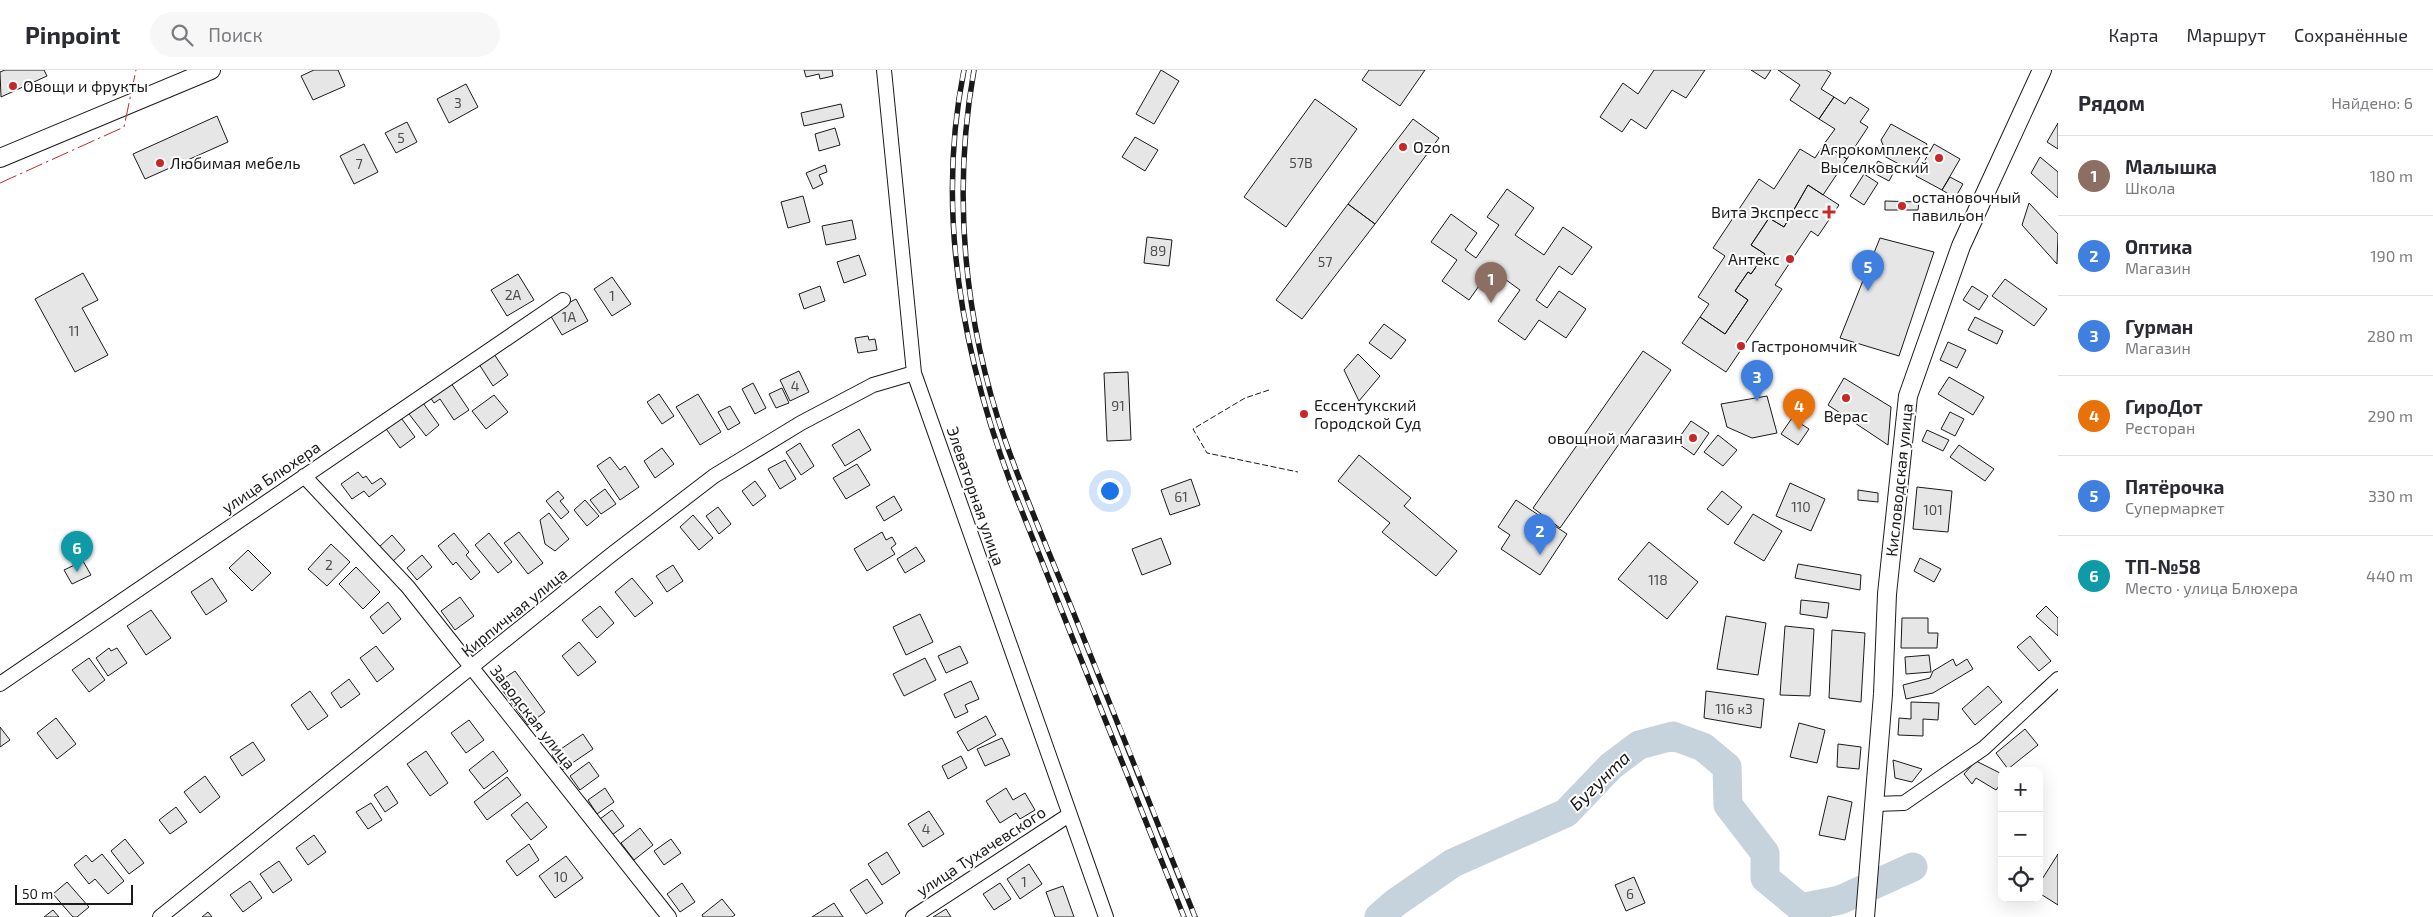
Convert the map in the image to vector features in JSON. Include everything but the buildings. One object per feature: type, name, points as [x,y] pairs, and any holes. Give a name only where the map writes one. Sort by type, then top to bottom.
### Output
[{"type":"street","name":"Элеваторная улица","points":[[884,70],[914,373],[1106,917]]},
{"type":"street","name":"Кисловодская улица","points":[[1865,917],[1875,804],[1887,594],[1908,396],[1961,246],[2042,70]]},
{"type":"street","points":[[0,158],[206,71]]},
{"type":"street","name":"улица Блюхера","points":[[0,684],[563,300]]},
{"type":"street","name":"Кирпичная улица","points":[[160,917],[611,555],[714,476],[801,423],[873,385],[914,373]]},
{"type":"street","name":"Заводская улица","points":[[304,476],[408,587],[669,917]]},
{"type":"street","points":[[1875,804],[1904,803],[1984,748],[2058,679]]},
{"type":"street","name":"улица Тухачевского","points":[[913,917],[1069,815]]},
{"type":"waterway","name":"Бугунта","points":[[1379,917],[1395,903],[1453,863],[1566,813],[1611,766],[1639,745],[1673,736],[1703,747],[1727,767],[1728,805],[1765,853],[1765,878],[1801,908],[1840,900],[1913,867]]},
{"type":"railway","points":[[964,70],[956,122],[953,175],[954,228],[967,332],[979,384],[1011,484],[1184,917]]},
{"type":"railway","points":[[974,70],[967,117],[963,210],[971,303],[991,395],[1022,485],[1195,917]]},
{"type":"fence","points":[[1269,390],[1245,398],[1193,429],[1207,453],[1298,472]]},
{"type":"power","points":[[0,183],[124,127],[136,70]]},
{"type":"place","name":"Овощи и фрукты","points":[[13,86]]},
{"type":"place","name":"Ozon","points":[[1403,147]]},
{"type":"place","name":"Агрокомплекс Выселковский","points":[[1939,158]]},
{"type":"place","name":"Любимая мебель","points":[[160,163]]},
{"type":"place","name":"остановочный павильон","points":[[1902,206]]},
{"type":"place","name":"Вита Экспресс","points":[[1829,212]]},
{"type":"place","name":"Антекс","points":[[1790,259]]},
{"type":"place","name":"Пятёрочка","points":[[1868,291]]},
{"type":"place","name":"Малышка","points":[[1491,303]]},
{"type":"place","name":"Гастрономчик","points":[[1741,346]]},
{"type":"place","name":"Верас","points":[[1846,398]]},
{"type":"place","name":"Гурман","points":[[1757,401]]},
{"type":"place","name":"Ессентукский Городской Суд","points":[[1304,414]]},
{"type":"place","name":"ГироДот","points":[[1799,430]]},
{"type":"place","name":"овощной магазин","points":[[1693,438]]},
{"type":"place","name":"Оптика","points":[[1540,555]]},
{"type":"place","name":"ТП-№58","points":[[77,572]]}]
